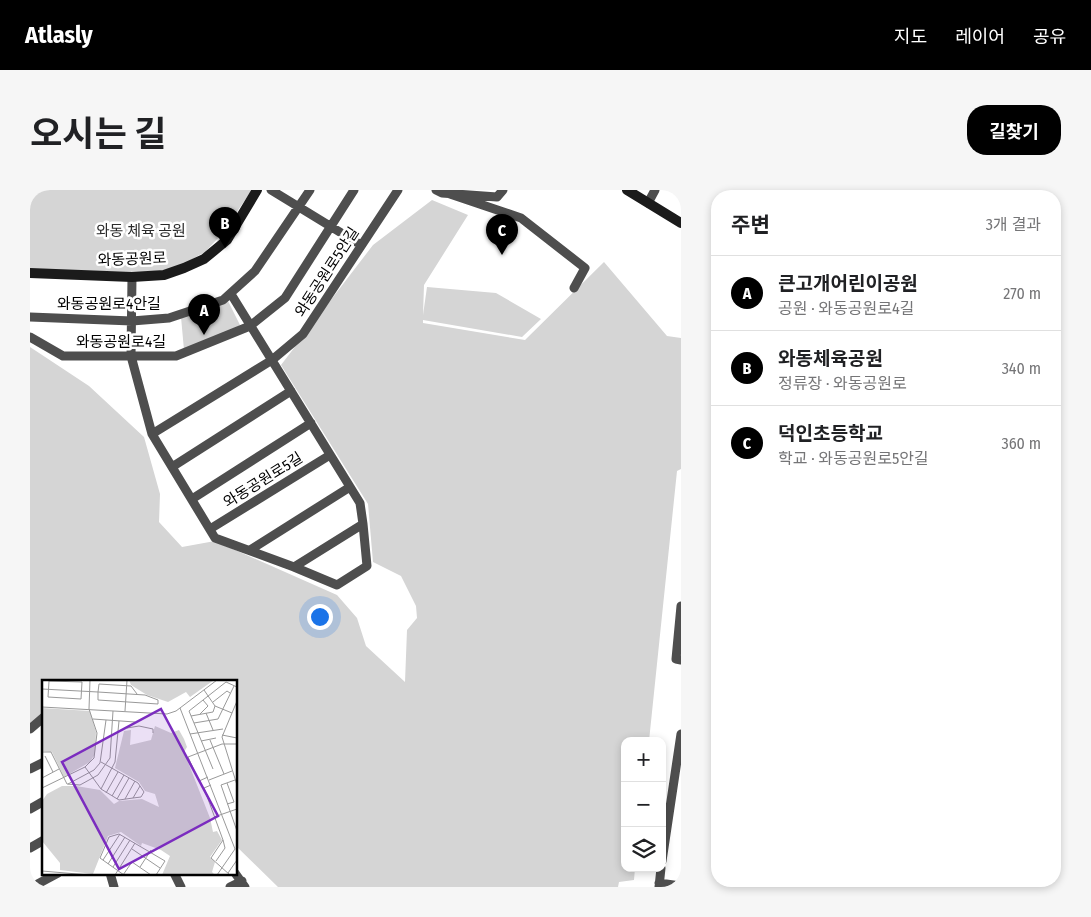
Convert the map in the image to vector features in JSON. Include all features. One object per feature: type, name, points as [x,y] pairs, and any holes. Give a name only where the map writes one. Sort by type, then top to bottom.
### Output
[{"type":"street","name":"와동공원로","points":[[30,273],[132,277],[164,275],[204,259],[227,240],[257,190]]},
{"type":"street","points":[[271,190],[361,245]]},
{"type":"street","name":"와동공원로4안길","points":[[30,317],[132,321],[169,318],[224,300],[255,271],[310,190]]},
{"type":"street","name":"와동공원로4길","points":[[30,337],[63,356],[176,356],[250,326],[285,298],[354,190]]},
{"type":"street","name":"와동공원로5안길","points":[[272,360],[303,334],[398,190]]},
{"type":"street","points":[[436,190],[521,218],[585,268],[574,288]]},
{"type":"street","points":[[450,194],[498,197],[503,190]]},
{"type":"street","points":[[627,190],[681,223]]},
{"type":"street","points":[[648,203],[655,190]]},
{"type":"street","points":[[132,277],[131,356],[152,434],[215,538],[337,585],[367,566],[360,503],[231,294]]},
{"type":"street","points":[[152,434],[272,360]]},
{"type":"street","points":[[172,467],[291,391]]},
{"type":"street","name":"와동공원로5길","points":[[192,499],[311,424]]},
{"type":"street","name":"와동공원로5길","points":[[210,529],[330,455]]},
{"type":"street","points":[[250,550],[350,487]]},
{"type":"street","points":[[294,567],[363,524]]},
{"type":"street","points":[[681,606],[676,659],[681,660]]},
{"type":"street","points":[[30,729],[42,719]]},
{"type":"street","points":[[666,834],[681,734]]},
{"type":"street","points":[[30,769],[42,763]]},
{"type":"street","points":[[30,809],[42,802]]},
{"type":"street","points":[[30,848],[42,841]]},
{"type":"street","points":[[661,872],[659,885],[681,886]]},
{"type":"street","points":[[32,887],[56,874]]},
{"type":"street","points":[[110,874],[114,887]]},
{"type":"street","points":[[174,874],[181,887]]},
{"type":"street","points":[[230,887],[244,884],[236,874]]},
{"type":"green space","name":"와동 체육 공원","points":[[30,190],[252,190],[220,236],[205,252],[174,269],[145,272],[30,271]]},
{"type":"green space","points":[[432,200],[468,215],[424,285],[423,315],[427,287],[496,293],[541,319],[522,337],[423,320],[423,323],[525,340],[604,262],[667,336],[681,338],[681,469],[677,471],[649,737],[621,737],[621,872],[635,872],[634,880],[619,882],[618,887],[278,887],[238,848],[238,680],[42,680],[42,714],[30,724],[30,347],[89,386],[144,437],[160,494],[159,522],[182,547],[215,541],[337,595],[357,618],[366,646],[405,682],[407,630],[417,618],[416,606],[401,576],[373,562],[368,504],[281,365],[373,245]]},
{"type":"green space","points":[[226,300],[240,325],[209,345],[184,350],[181,317]]},
{"type":"place","name":"와동체육공원","points":[[225,248]]},
{"type":"place","name":"덕인초등학교","points":[[502,255]]},
{"type":"place","name":"큰고개어린이공원","points":[[204,335]]}]
